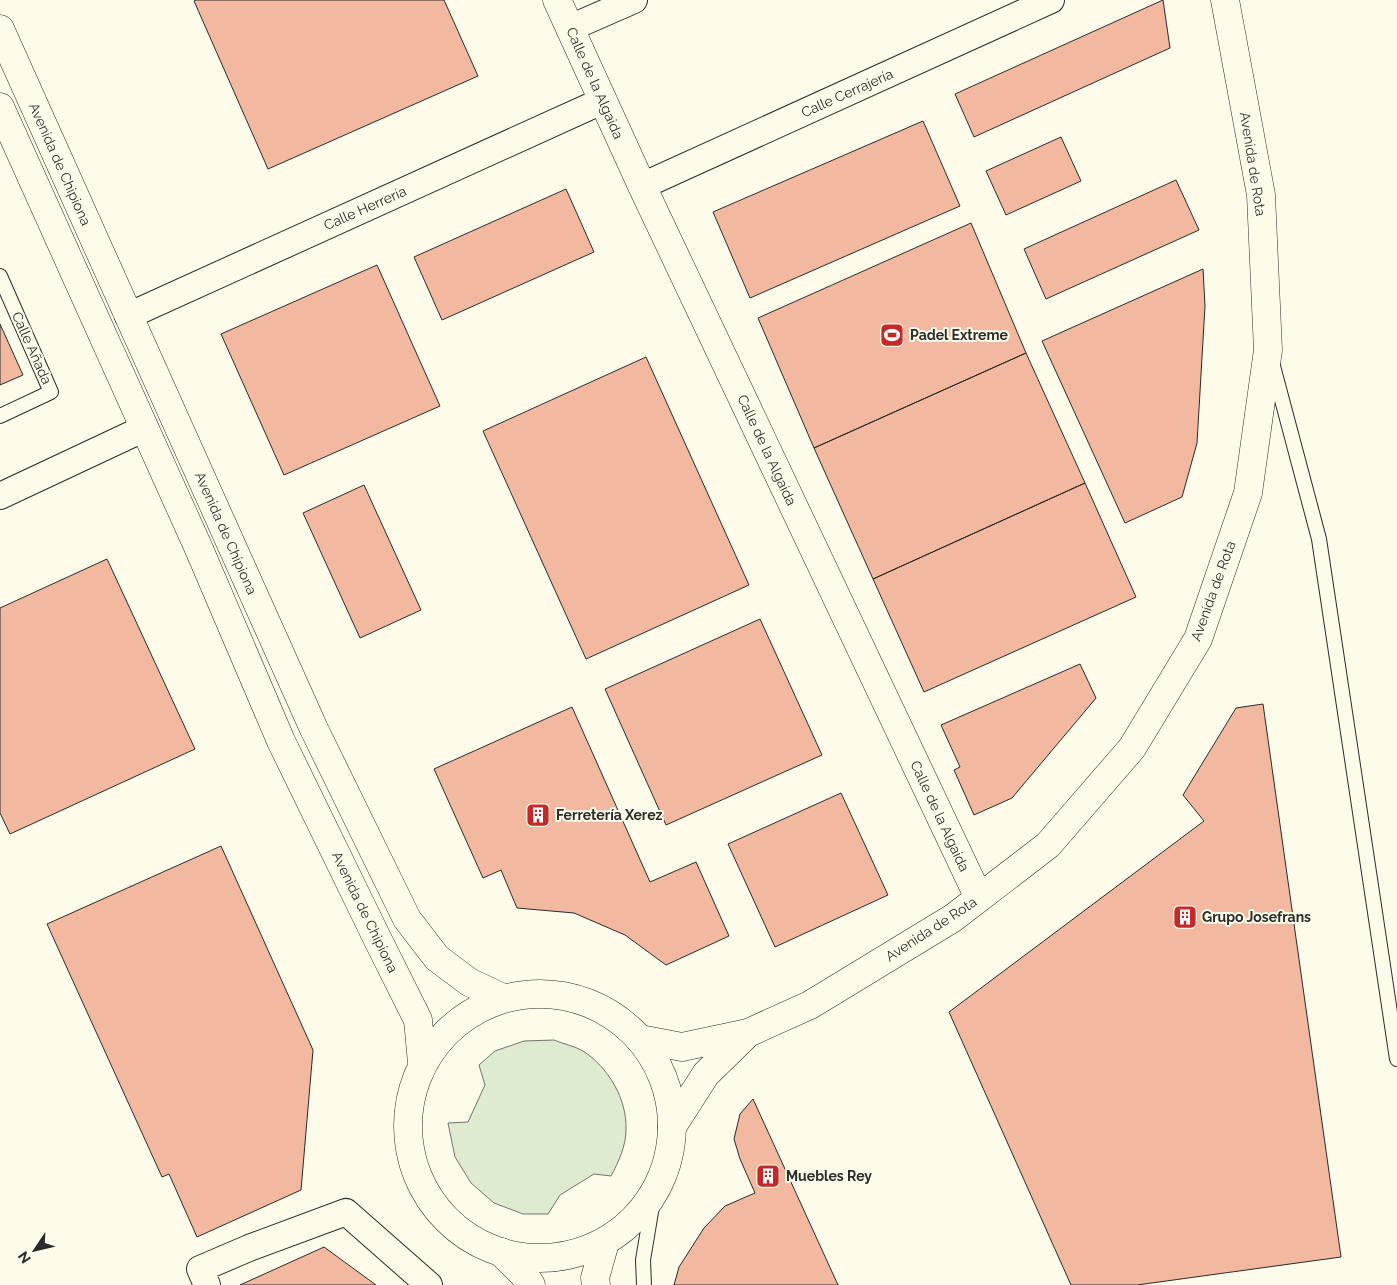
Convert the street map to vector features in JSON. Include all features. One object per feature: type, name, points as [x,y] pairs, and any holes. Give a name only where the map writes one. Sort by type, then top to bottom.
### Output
[{"type":"main road","name":"Calle de la Algaida","points":[[557,0],[642,186],[979,898]]},
{"type":"main road","name":"Avenida de Rota","points":[[640,1039],[682,1046],[748,1033],[810,1005],[953,918],[1048,845],[1132,748],[1198,639],[1248,493],[1268,350],[1261,196],[1225,0]]},
{"type":"main road","name":"Avenida de Chipiona","points":[[0,29],[314,729],[407,919],[437,958],[468,982],[503,998]]},
{"type":"main road","name":"Avenida de Chipiona","points":[[0,107],[145,428],[281,741],[418,1020],[422,1063]]},
{"type":"main road","points":[[540,993],[577,998],[611,1014],[640,1039],[658,1065],[669,1096],[672,1127],[668,1162],[654,1194],[633,1221],[605,1242],[571,1255],[536,1258],[501,1252],[466,1236],[437,1210],[417,1176],[408,1138],[408,1119],[409,1100],[422,1063],[443,1034],[470,1012],[503,998],[540,993]]},
{"type":"main road","name":"Avenida de Rota","points":[[672,1127],[706,1074],[748,1033]]},
{"type":"main road","points":[[596,1285],[595,1278],[605,1242]]},
{"type":"main road","points":[[501,1252],[531,1285]]},
{"type":"street","points":[[570,28],[634,0]]},
{"type":"street","name":"Calle Cerrajería","points":[[642,186],[1051,0]]},
{"type":"street","name":"Calle Herrería","points":[[128,316],[602,100]]},
{"type":"street","points":[[0,496],[145,428]]},
{"type":"street","points":[[207,1285],[200,1269],[249,1248],[346,1212],[429,1285]]},
{"type":"lane","name":"Calle Añada","points":[[0,276],[52,392],[0,416]]},
{"type":"lane","points":[[1268,350],[1319,539],[1397,1059]]},
{"type":"lane","points":[[644,1285],[643,1260],[654,1194]]},
{"type":"green space","points":[[554,1040],[583,1051],[608,1075],[623,1106],[626,1129],[625,1141],[611,1176],[594,1174],[560,1195],[548,1214],[523,1214],[494,1203],[471,1183],[455,1157],[448,1123],[468,1122],[485,1085],[479,1065],[495,1051],[524,1041]]},
{"type":"building","points":[[444,0],[478,76],[268,169],[194,1]]},
{"type":"building","points":[[1163,0],[1170,48],[974,137],[955,94]]},
{"type":"building","points":[[923,121],[960,206],[750,298],[713,212]]},
{"type":"building","points":[[1061,137],[1081,181],[1006,215],[986,171]]},
{"type":"building","points":[[1176,180],[1199,230],[1046,299],[1024,249]]},
{"type":"building","points":[[566,189],[594,252],[442,320],[414,257]]},
{"type":"building","name":"Padel Extreme","points":[[971,223],[1026,353],[814,448],[758,318]]},
{"type":"building","points":[[377,265],[440,406],[284,475],[221,334]]},
{"type":"building","points":[[1203,269],[1205,306],[1197,443],[1182,497],[1125,523],[1042,341]]},
{"type":"building","points":[[0,324],[23,375],[0,385]]},
{"type":"building","points":[[1026,353],[1085,483],[873,579],[814,448]]},
{"type":"building","points":[[646,357],[749,585],[586,659],[483,431]]},
{"type":"building","points":[[1085,483],[1136,597],[924,692],[873,579]]},
{"type":"building","points":[[364,485],[421,610],[360,638],[303,513]]},
{"type":"building","points":[[107,559],[195,749],[10,834],[0,813],[0,608]]},
{"type":"building","points":[[760,619],[822,755],[666,825],[605,689]]},
{"type":"building","points":[[1080,664],[1096,698],[1012,798],[974,815],[954,770],[960,767],[941,725]]},
{"type":"building","name":"Grupo Josefrans","points":[[1263,704],[1341,1257],[1137,1285],[1071,1285],[949,1012],[1204,821],[1183,795],[1236,708]]},
{"type":"building","name":"Ferretería Xerez","points":[[572,707],[650,882],[696,862],[729,936],[666,965],[625,935],[574,913],[517,908],[501,870],[483,878],[434,769]]},
{"type":"building","points":[[841,793],[888,895],[775,947],[728,844]]},
{"type":"building","points":[[221,846],[313,1050],[301,1190],[197,1237],[169,1174],[162,1177],[47,924]]},
{"type":"building","name":"Muebles Rey","points":[[753,1099],[838,1285],[674,1285],[679,1267],[704,1228],[725,1206],[755,1193],[740,1159],[734,1139],[740,1114]]},
{"type":"building","points":[[324,1247],[376,1285],[240,1285]]},
{"type":"place","name":"Padel Extreme","points":[[892,335]]},
{"type":"place","name":"Ferretería Xerez","points":[[538,815]]},
{"type":"place","name":"Grupo Josefrans","points":[[1185,917]]},
{"type":"place","name":"Muebles Rey","points":[[768,1176]]}]
